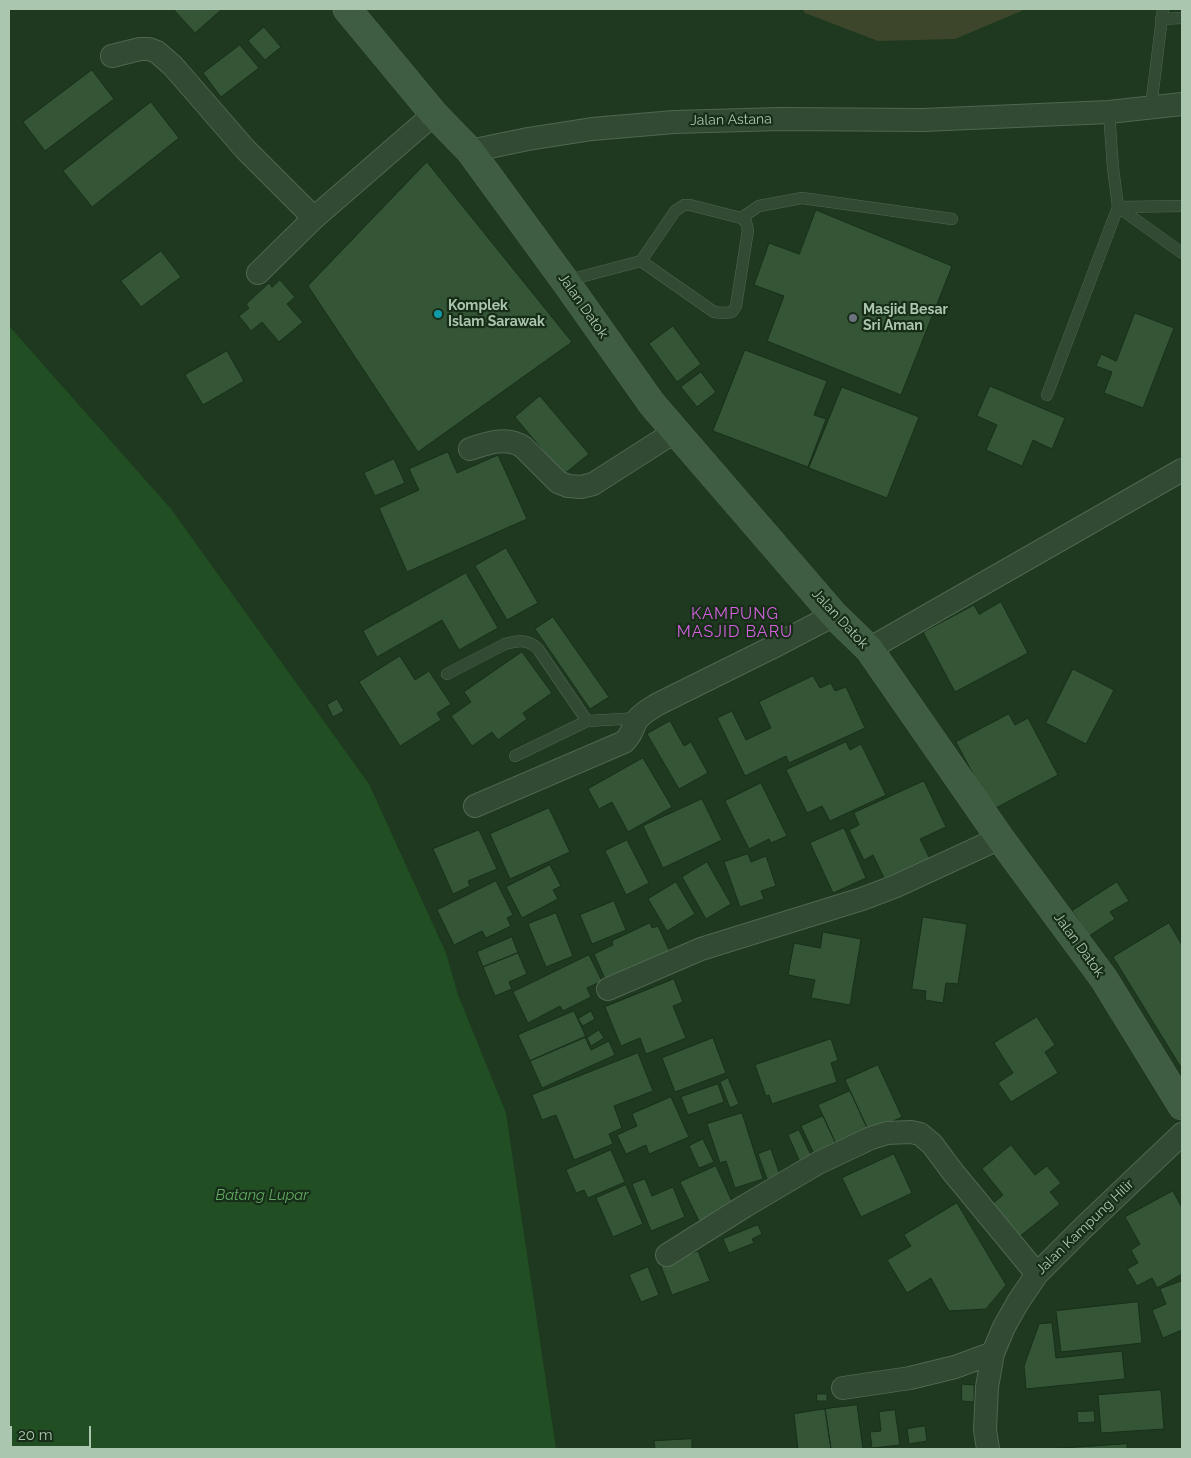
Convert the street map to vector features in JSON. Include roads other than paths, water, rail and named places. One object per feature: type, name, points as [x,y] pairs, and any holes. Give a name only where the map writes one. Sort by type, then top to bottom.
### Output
[{"type":"main road","points":[[347,9],[434,114],[470,151]]},
{"type":"main road","name":"Jalan Datok","points":[[470,151],[566,281],[652,404],[834,615],[869,649],[1000,838],[1104,980],[1179,1095]]},
{"type":"street","points":[[112,56],[149,48],[157,52],[173,66],[245,150],[314,218]]},
{"type":"street","name":"Jalan Astana","points":[[470,151],[528,139],[592,129],[674,122],[780,119],[923,120],[1108,112],[1182,104]]},
{"type":"street","points":[[258,273],[314,218],[434,114]]},
{"type":"street","points":[[470,449],[492,442],[517,442],[558,482],[568,486],[581,487],[593,484],[676,432]]},
{"type":"street","points":[[869,649],[1182,470]]},
{"type":"street","points":[[475,806],[624,742],[630,736],[639,718],[658,704],[834,615]]},
{"type":"street","points":[[608,989],[701,949],[862,899],[896,886],[1000,838]]},
{"type":"street","points":[[667,1255],[818,1163],[886,1133],[911,1132],[920,1134],[932,1144],[1037,1274]]},
{"type":"street","name":"Jalan Kampung Hilir","points":[[988,1449],[985,1430],[987,1387],[993,1353],[1004,1327],[1018,1302],[1037,1274],[1182,1134]]},
{"type":"street","points":[[842,1388],[910,1378],[955,1367],[993,1353]]},
{"type":"lane","points":[[1151,107],[1162,14],[1182,18]]},
{"type":"lane","points":[[1048,395],[1118,207],[1108,112]]},
{"type":"lane","points":[[741,218],[760,206],[802,198],[952,219]]},
{"type":"lane","points":[[566,281],[641,261],[675,211],[684,205],[741,218],[746,222],[748,230],[736,306],[732,312],[714,312],[641,261]]},
{"type":"lane","points":[[1118,207],[1182,206]]},
{"type":"lane","points":[[1118,207],[1181,251]]},
{"type":"lane","points":[[448,674],[505,644],[514,641],[529,642],[538,649],[587,721]]},
{"type":"lane","points":[[515,756],[587,721],[639,718]]},
{"type":"water","name":"Batang Lupar","points":[[9,326],[171,509],[369,784],[446,953],[458,995],[506,1113],[556,1449],[9,1449]]},
{"type":"place","name":"Komplek Islam Sarawak","points":[[438,314]]},
{"type":"place","name":"Masjid Besar Sri Aman","points":[[853,318]]},
{"type":"district","name":"KAMPUNG MASJID BARU","points":[[735,623]]}]
